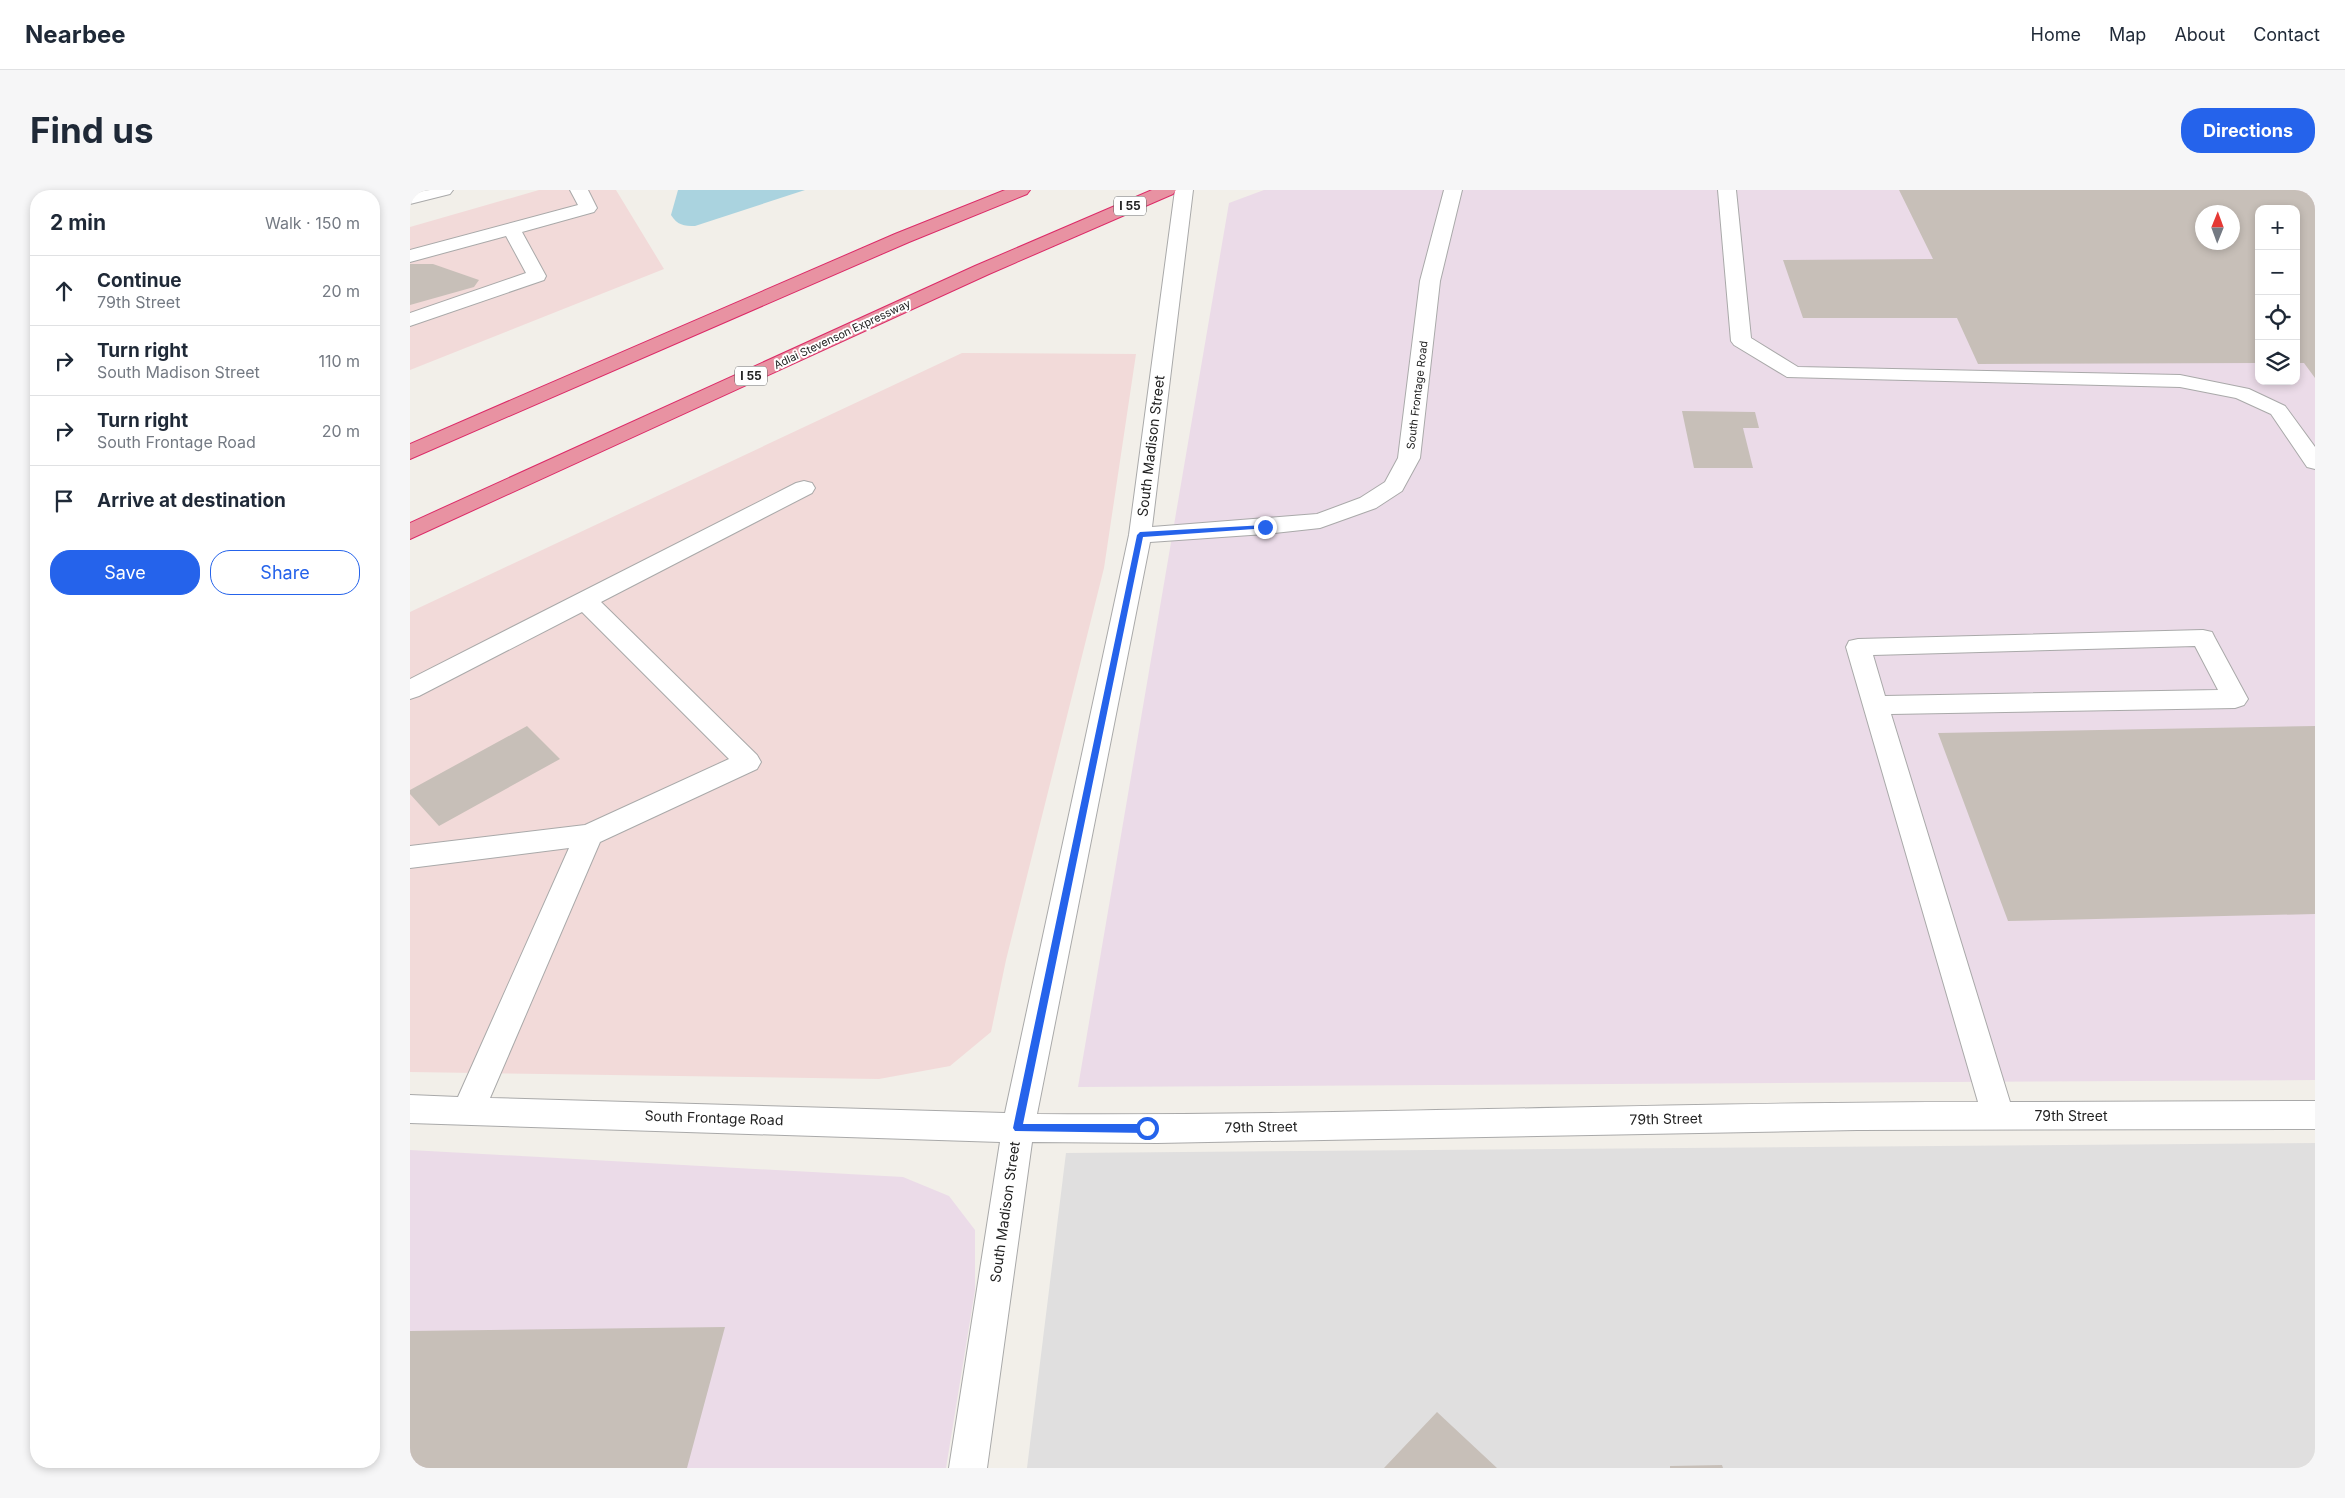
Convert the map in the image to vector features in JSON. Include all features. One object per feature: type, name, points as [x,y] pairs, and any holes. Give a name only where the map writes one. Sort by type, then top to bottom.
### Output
[{"type":"highway","points":[[410,452],[893,242],[1021,190]]},
{"type":"highway","name":"Adlai Stevenson Expressway","points":[[410,532],[982,270],[1167,190]]},
{"type":"street","points":[[410,199],[444,190]]},
{"type":"street","points":[[410,256],[588,208],[580,190]]},
{"type":"street","name":"South Madison Street","points":[[968,1468],[1018,1128],[1140,535],[1184,190]]},
{"type":"street","name":"South Frontage Road","points":[[1140,535],[1265,527],[1320,521],[1368,502],[1394,486],[1409,458],[1430,281],[1453,190]]},
{"type":"street","points":[[1727,190],[1741,341],[1794,373],[2180,381],[2242,393],[2278,410],[2315,462]]},
{"type":"street","points":[[410,320],[537,276],[511,229]]},
{"type":"street","points":[[410,690],[804,488]]},
{"type":"street","points":[[410,857],[589,835],[748,762],[585,600]]},
{"type":"street","points":[[1876,705],[2235,699],[2203,638],[1858,647],[1998,1116]]},
{"type":"street","points":[[468,1111],[589,835]]},
{"type":"street","name":"South Frontage Road","points":[[410,1109],[1018,1128]]},
{"type":"street","name":"79th Street","points":[[1018,1128],[1157,1128],[1847,1116],[2315,1116]]},
{"type":"shaded area","points":[[539,190],[616,190],[664,269],[410,370],[410,227]]},
{"type":"shaded area","points":[[1264,190],[2315,190],[2315,1080],[1078,1087],[1229,203]]},
{"type":"shaded area","points":[[962,353],[1136,354],[1104,568],[1006,960],[991,1032],[950,1066],[879,1079],[410,1072],[410,612]]},
{"type":"shaded area","points":[[2315,1143],[2315,1468],[1027,1468],[1066,1153]]},
{"type":"shaded area","points":[[410,1150],[903,1177],[949,1196],[975,1230],[975,1290],[946,1468],[410,1468]]},
{"type":"water","points":[[678,190],[805,190],[695,226],[687,226],[676,221],[671,215]]},
{"type":"building","points":[[1899,190],[2315,190],[2315,378],[2304,363],[2300,363],[2300,205],[2255,205],[2255,363],[1978,364],[1957,318],[1803,318],[1783,260],[1933,259]]},
{"type":"building","points":[[410,264],[433,264],[479,280],[474,287],[410,305]]},
{"type":"building","points":[[1682,411],[1755,412],[1759,428],[1743,428],[1753,468],[1694,468]]},
{"type":"building","points":[[527,726],[560,759],[439,826],[410,794],[410,790]]},
{"type":"building","points":[[2315,726],[2315,914],[2008,921],[1938,733]]},
{"type":"building","points":[[725,1327],[687,1468],[410,1468],[410,1331]]},
{"type":"building","points":[[1437,1412],[1497,1468],[1384,1468]]},
{"type":"building","points":[[1722,1465],[1723,1468],[1670,1468],[1670,1466]]},
{"type":"route","points":[[1147,1128],[1018,1128],[1140,535],[1265,527]]}]
